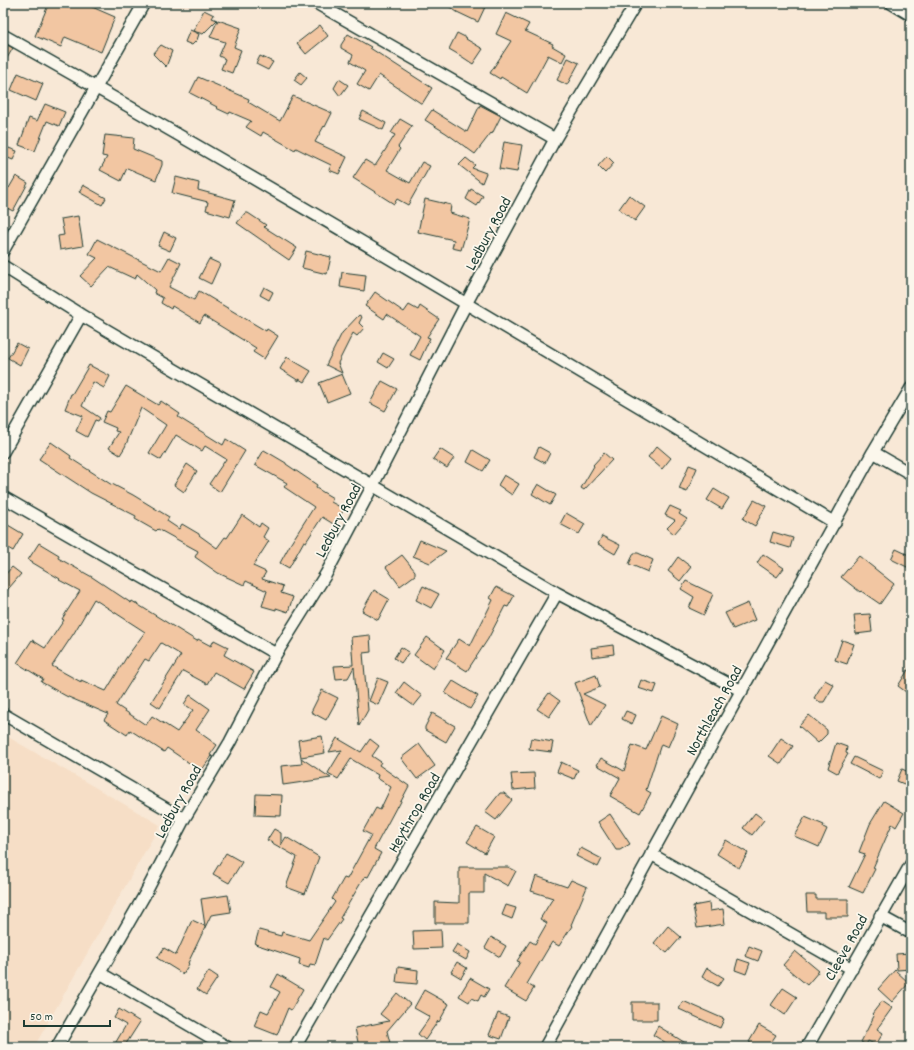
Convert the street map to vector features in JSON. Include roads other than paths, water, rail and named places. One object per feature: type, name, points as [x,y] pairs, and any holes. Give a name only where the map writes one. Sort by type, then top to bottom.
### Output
[{"type":"street","points":[[3,251],[144,3]]},
{"type":"street","points":[[316,3],[555,140]]},
{"type":"street","name":"Ledbury Road","points":[[57,1047],[144,896],[184,819],[230,742],[276,654],[326,574],[466,304],[555,140],[636,3]]},
{"type":"street","points":[[891,3],[911,16]]},
{"type":"street","points":[[3,35],[96,87],[835,522]]},
{"type":"street","points":[[3,266],[81,315],[557,593],[742,691]]},
{"type":"street","points":[[3,452],[81,315]]},
{"type":"street","name":"Northleach Road","points":[[545,1047],[835,522],[911,388]]},
{"type":"street","points":[[874,452],[911,474]]},
{"type":"street","points":[[3,497],[276,654]]},
{"type":"street","name":"Heythrop Road","points":[[295,1047],[557,593]]},
{"type":"street","points":[[3,714],[184,819]]},
{"type":"street","points":[[651,854],[852,969]]},
{"type":"street","name":"Cleeve Road","points":[[807,1047],[852,969],[880,916],[911,864]]},
{"type":"street","points":[[880,916],[911,933]]},
{"type":"street","points":[[100,973],[227,1047]]}]
